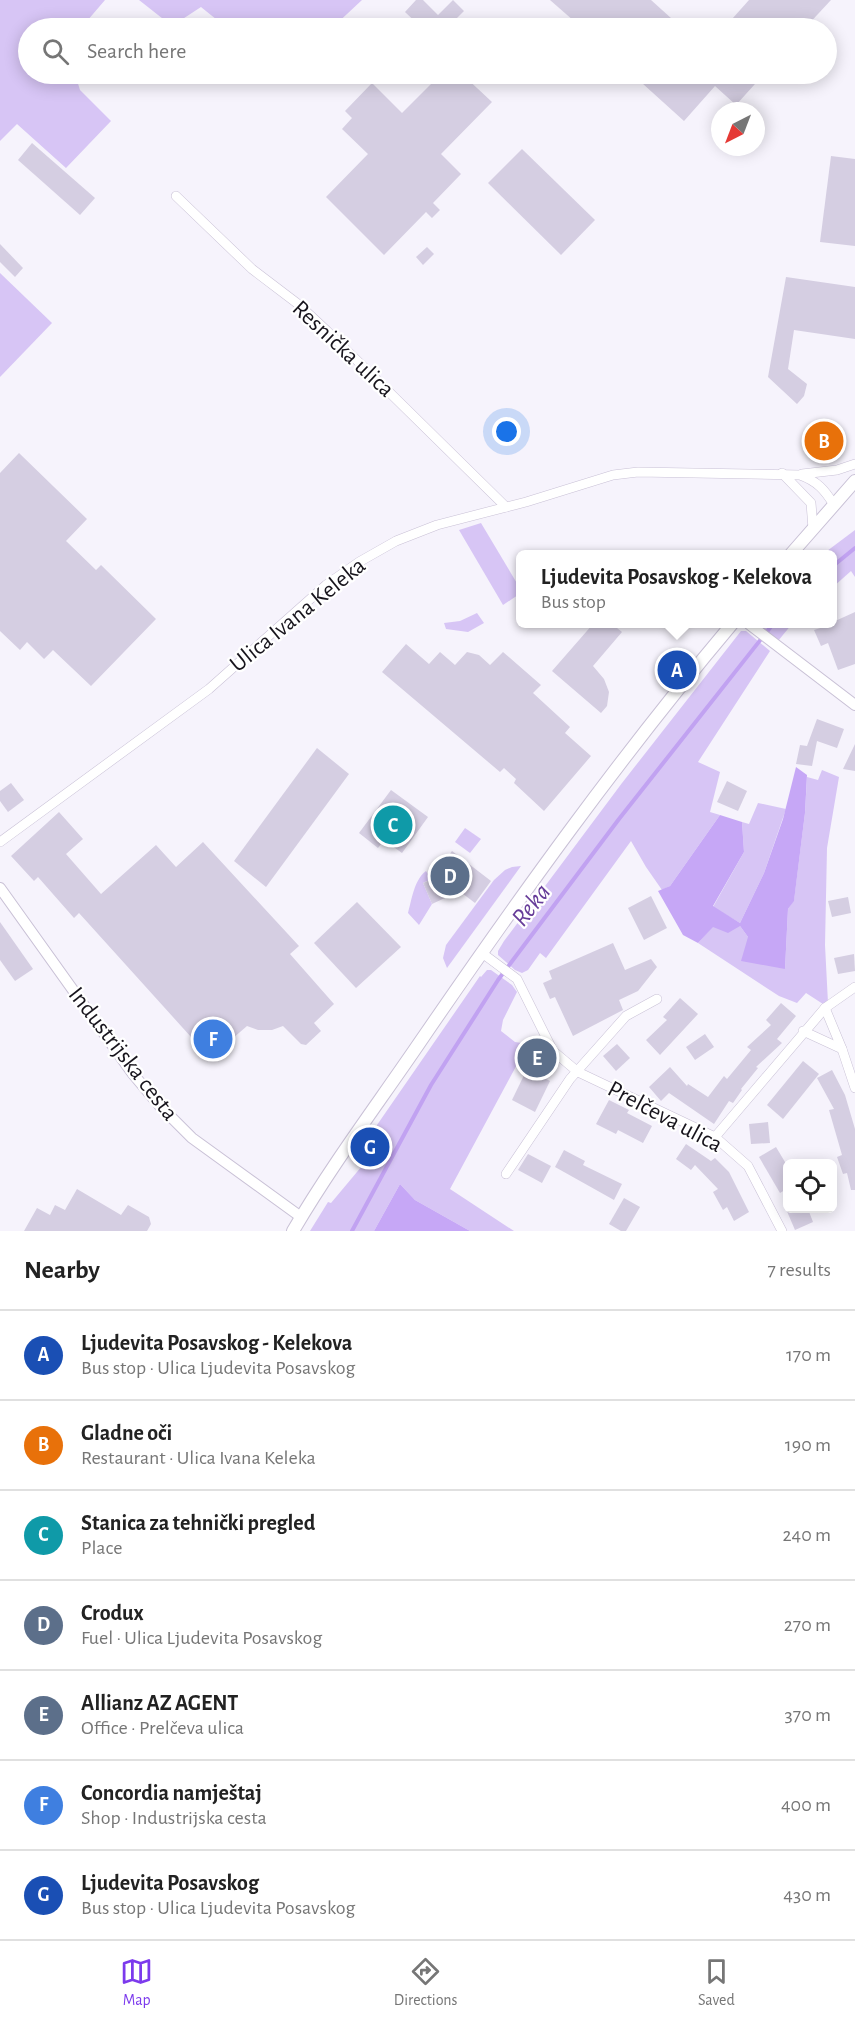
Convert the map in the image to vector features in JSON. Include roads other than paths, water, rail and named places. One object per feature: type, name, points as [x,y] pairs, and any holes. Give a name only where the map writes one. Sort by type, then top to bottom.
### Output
[{"type":"main road","points":[[795,550],[855,482]]},
{"type":"main road","points":[[293,1231],[482,953],[623,761],[691,672],[729,628]]},
{"type":"street","name":"Resnička ulica","points":[[176,196],[252,269],[298,304],[327,331],[506,507]]},
{"type":"street","name":"Ulica Ivana Keleka","points":[[0,842],[209,689],[326,585],[359,561],[416,532],[621,473],[655,471],[800,475],[846,468],[855,464]]},
{"type":"street","points":[[782,474],[812,503],[813,529]]},
{"type":"street","name":"Ulica Ivana Keleka","points":[[800,475],[813,480],[825,489],[834,505]]},
{"type":"street","points":[[754,628],[855,705]]},
{"type":"street","name":"Industrijska cesta","points":[[0,888],[133,1074],[159,1105],[192,1138],[301,1217]]},
{"type":"street","name":"Prelčeva ulica","points":[[482,953],[518,980],[554,1050],[578,1072],[715,1137],[748,1166],[782,1231]]},
{"type":"street","points":[[715,1137],[803,1031],[825,1008],[855,987]]},
{"type":"street","name":"Prelčeva ulica","points":[[506,1174],[570,1079],[626,1016],[657,999]]},
{"type":"street","points":[[825,1008],[855,1088]]},
{"type":"street","points":[[803,1031],[842,1049]]},
{"type":"waterway","name":"Reka","points":[[837,563],[855,548]]},
{"type":"waterway","name":"Reka","points":[[352,1231],[431,1085],[498,980],[619,819],[770,628]]},
{"type":"place","name":"Gladne oči","points":[[824,441]]},
{"type":"place","name":"Ljudevita Posavskog - Kelekova","points":[[677,670]]},
{"type":"place","name":"Stanica za tehnički pregled","points":[[393,825]]},
{"type":"place","name":"Crodux","points":[[450,876]]},
{"type":"place","name":"Concordia namještaj","points":[[213,1039]]},
{"type":"place","name":"Allianz AZ AGENT","points":[[537,1058]]},
{"type":"place","name":"Ljudevita Posavskog","points":[[370,1147]]}]
